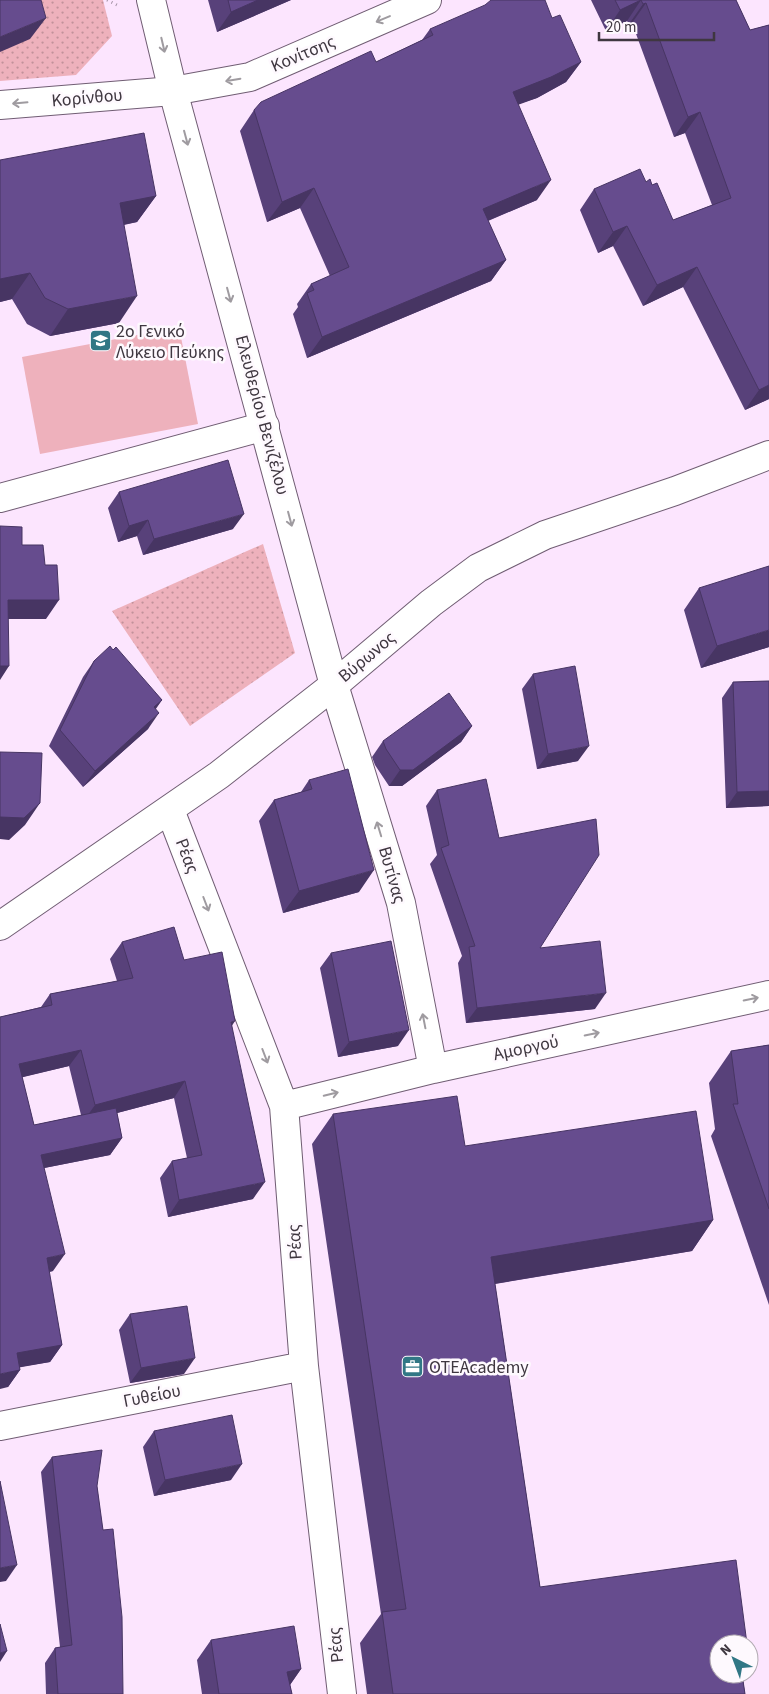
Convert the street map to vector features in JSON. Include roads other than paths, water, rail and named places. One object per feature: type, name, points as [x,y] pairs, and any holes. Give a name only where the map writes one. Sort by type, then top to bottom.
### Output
[{"type":"street","name":"Ελευθερίου Βενιζέλου","points":[[151,0],[173,91],[334,685]]},
{"type":"street","name":"Κονίτσης","points":[[173,91],[250,77],[428,0]]},
{"type":"street","name":"Κορίνθου","points":[[0,105],[173,91]]},
{"type":"street","points":[[0,498],[265,426]]},
{"type":"street","name":"Βύρωνος","points":[[0,926],[170,810],[266,740],[431,603],[478,568],[545,535],[675,491],[769,455]]},
{"type":"street","name":"Βυτίνας","points":[[334,685],[401,903],[433,1068]]},
{"type":"street","name":"Ρέας","points":[[170,810],[284,1106],[304,1366],[342,1694]]},
{"type":"street","name":"Αμοργού","points":[[284,1106],[433,1068],[769,995]]},
{"type":"street","name":"Γυθείου","points":[[0,1426],[304,1366]]},
{"type":"place","name":"2ο Γενικό Λύκειο Πεύκης","points":[[100,341]]},
{"type":"place","name":"OTEAcademy","points":[[413,1367]]}]
